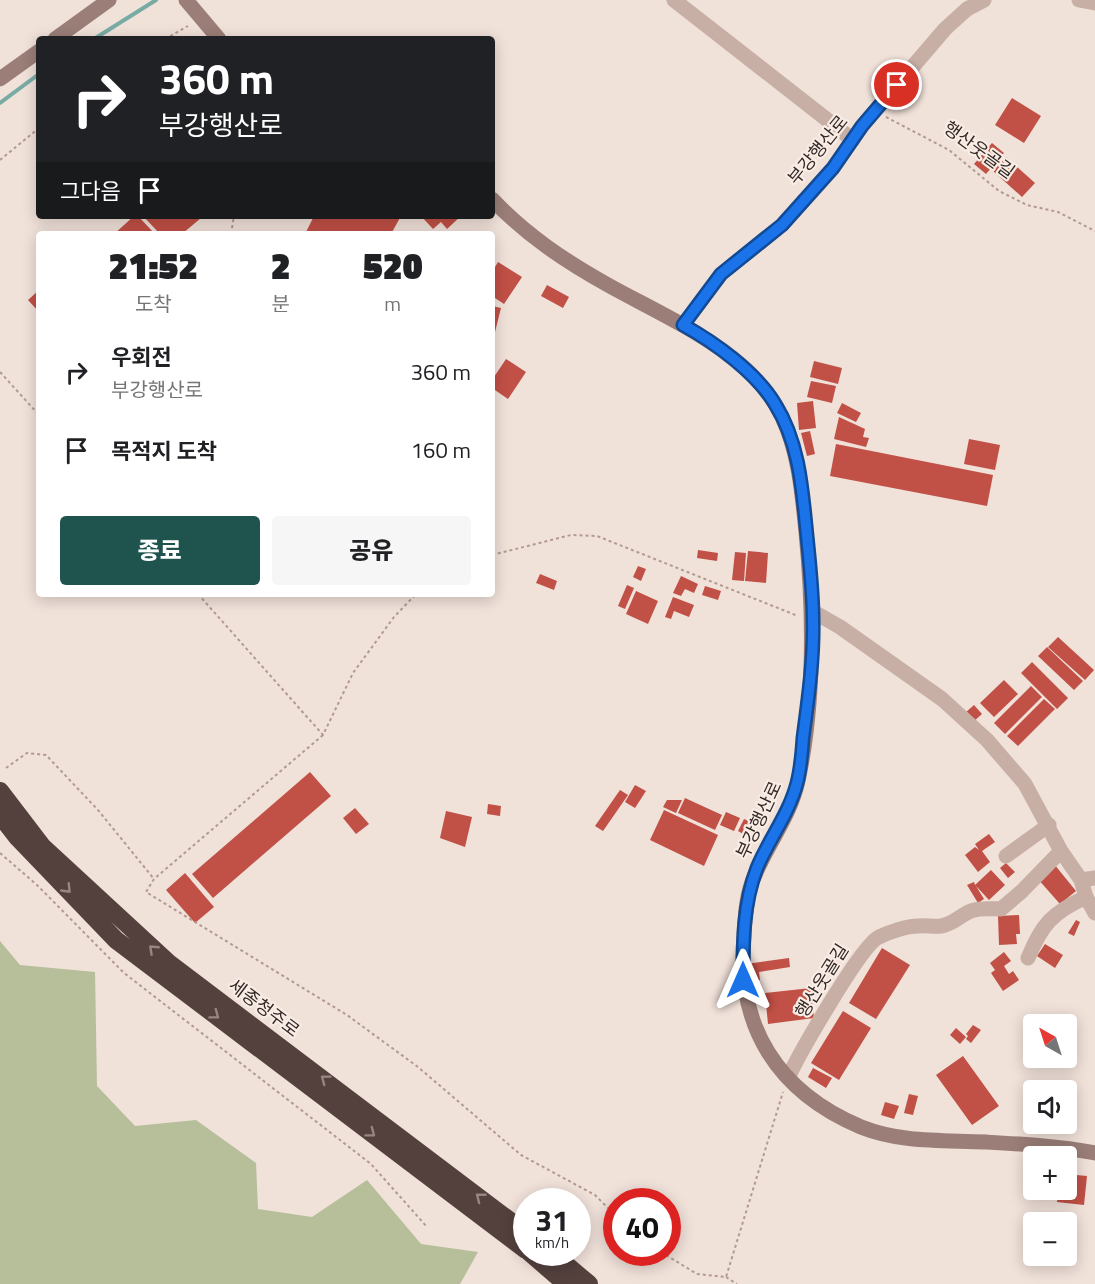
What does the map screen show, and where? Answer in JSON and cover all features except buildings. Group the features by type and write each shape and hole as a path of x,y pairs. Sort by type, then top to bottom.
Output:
{"highway":[{"name":"세종청주로","path":"0,791 42,846 170,964 513,1223"},
{"name":"세종청주로","path":"0,815 17,837 116,940 513,1240"},
{"name":"세종청주로","path":"545,1266 566,1284"},
{"path":"568,1266 589,1284"}],"street":[{"path":"59,36 109,0"},
{"path":"674,0 853,140"},
{"name":"부강행산로","path":"683,325 721,274 782,225 833,168 874,113 945,29 968,9 984,0"},
{"path":"1079,0 1095,3"},
{"path":"187,1 216,36"},
{"path":"0,80 36,53"},
{"name":"부강행산로","path":"495,202 529,236 562,258 711,340 761,386 775,402 784,419 801,479 813,616 808,706 798,781 791,805 758,866 750,887 743,946 743,980 749,1010 759,1040 773,1063 808,1096 835,1114 863,1128 892,1137 921,1141 1054,1147 1095,1153"},
{"path":"813,616 840,627 942,699 987,740 1025,784 1061,851 1088,879 1086,897 1095,913"},
{"path":"1006,856 1049,825"},
{"name":"행산웃골길","path":"788,1078 798,1055 823,1019 857,958 876,938 915,926 938,927 954,922 964,914 979,909 1000,909 1022,892 1061,851"},
{"path":"1028,958 1040,929 1052,916 1086,897"}],"path":[{"path":"170,36 201,18"},
{"name":"행산웃골길","path":"874,113 902,123 949,150 999,191 1028,205 1058,212 1095,231"},
{"path":"0,160 36,130"},
{"path":"0,372 36,412"},
{"path":"495,554 571,535 597,536 813,616"},
{"path":"201,597 323,735"},
{"path":"413,597 394,617 353,673 323,735 154,879 146,892 347,1015 418,1067 521,1155 595,1195 603,1203"},
{"path":"6,768 27,753 46,755 98,810 154,879"},
{"path":"0,853 37,885 124,973 371,1164 427,1227"},
{"path":"726,1276 788,1078"},
{"path":"681,1264 698,1274 726,1276 737,1284"}],"green space":[{"path":"0,941 20,965 95,972 97,1086 135,1126 196,1120 256,1163 258,1209 312,1217 367,1180 421,1244 478,1252 460,1284 0,1284"}],"waterway":[{"path":"99,36 156,0"},
{"path":"0,103 36,76"}],"route":[{"path":"743,980 743,946 750,887 758,866 791,805 798,781 808,706 813,621 809,565 801,479 784,419 775,402 761,386 711,340 683,325 721,274 782,225 833,168 862,126 897,85"}]}
